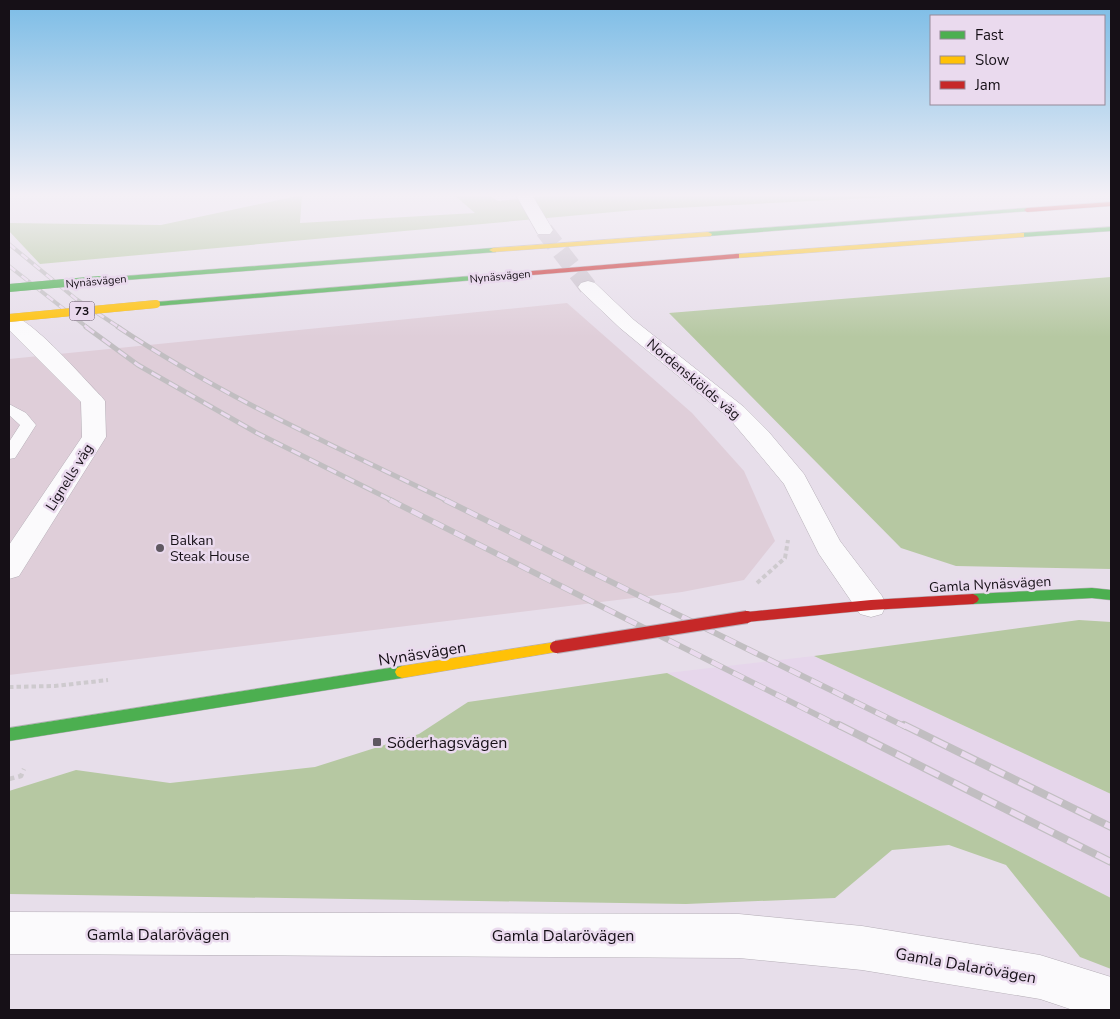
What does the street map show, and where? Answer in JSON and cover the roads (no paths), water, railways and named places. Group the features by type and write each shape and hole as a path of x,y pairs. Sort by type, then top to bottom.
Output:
{"main road":[{"name":"Nynäsvägen","path":"9,288 598,243"},
{"name":"Nynäsvägen","path":"9,319 156,304 917,243"},
{"name":"Gamla Nynäsvägen","path":"871,605 1092,593 1111,595"},
{"name":"Nynäsvägen","path":"9,735 747,617 871,605"}],"street":[{"name":"Nordenskiölds väg","path":"588,286 627,324 736,412 759,437 795,480 829,546 871,605"},
{"name":"Lignells väg","path":"9,319 28,335 93,401 94,437 9,568"},
{"name":"Gamla Dalarövägen","path":"9,933 739,936 862,948 1040,977 1111,1000"}],"lane":[{"path":"9,408 21,416 28,425 9,454"}],"tunnel":[{"path":"554,243 588,287"}],"railway":[{"path":"9,244 76,299 120,328"},
{"path":"9,266 88,328"},
{"path":"86,327 138,365 257,433 393,501"},
{"path":"118,327 197,376 238,398 448,501"},
{"path":"390,500 841,727"},
{"path":"445,500 906,727"},
{"path":"839,725 1111,862"},
{"path":"904,725 1111,827"}],"place":[{"name":"Balkan Steak House","path":"160,548"},
{"name":"Söderhagsvägen","path":"377,742"}]}
